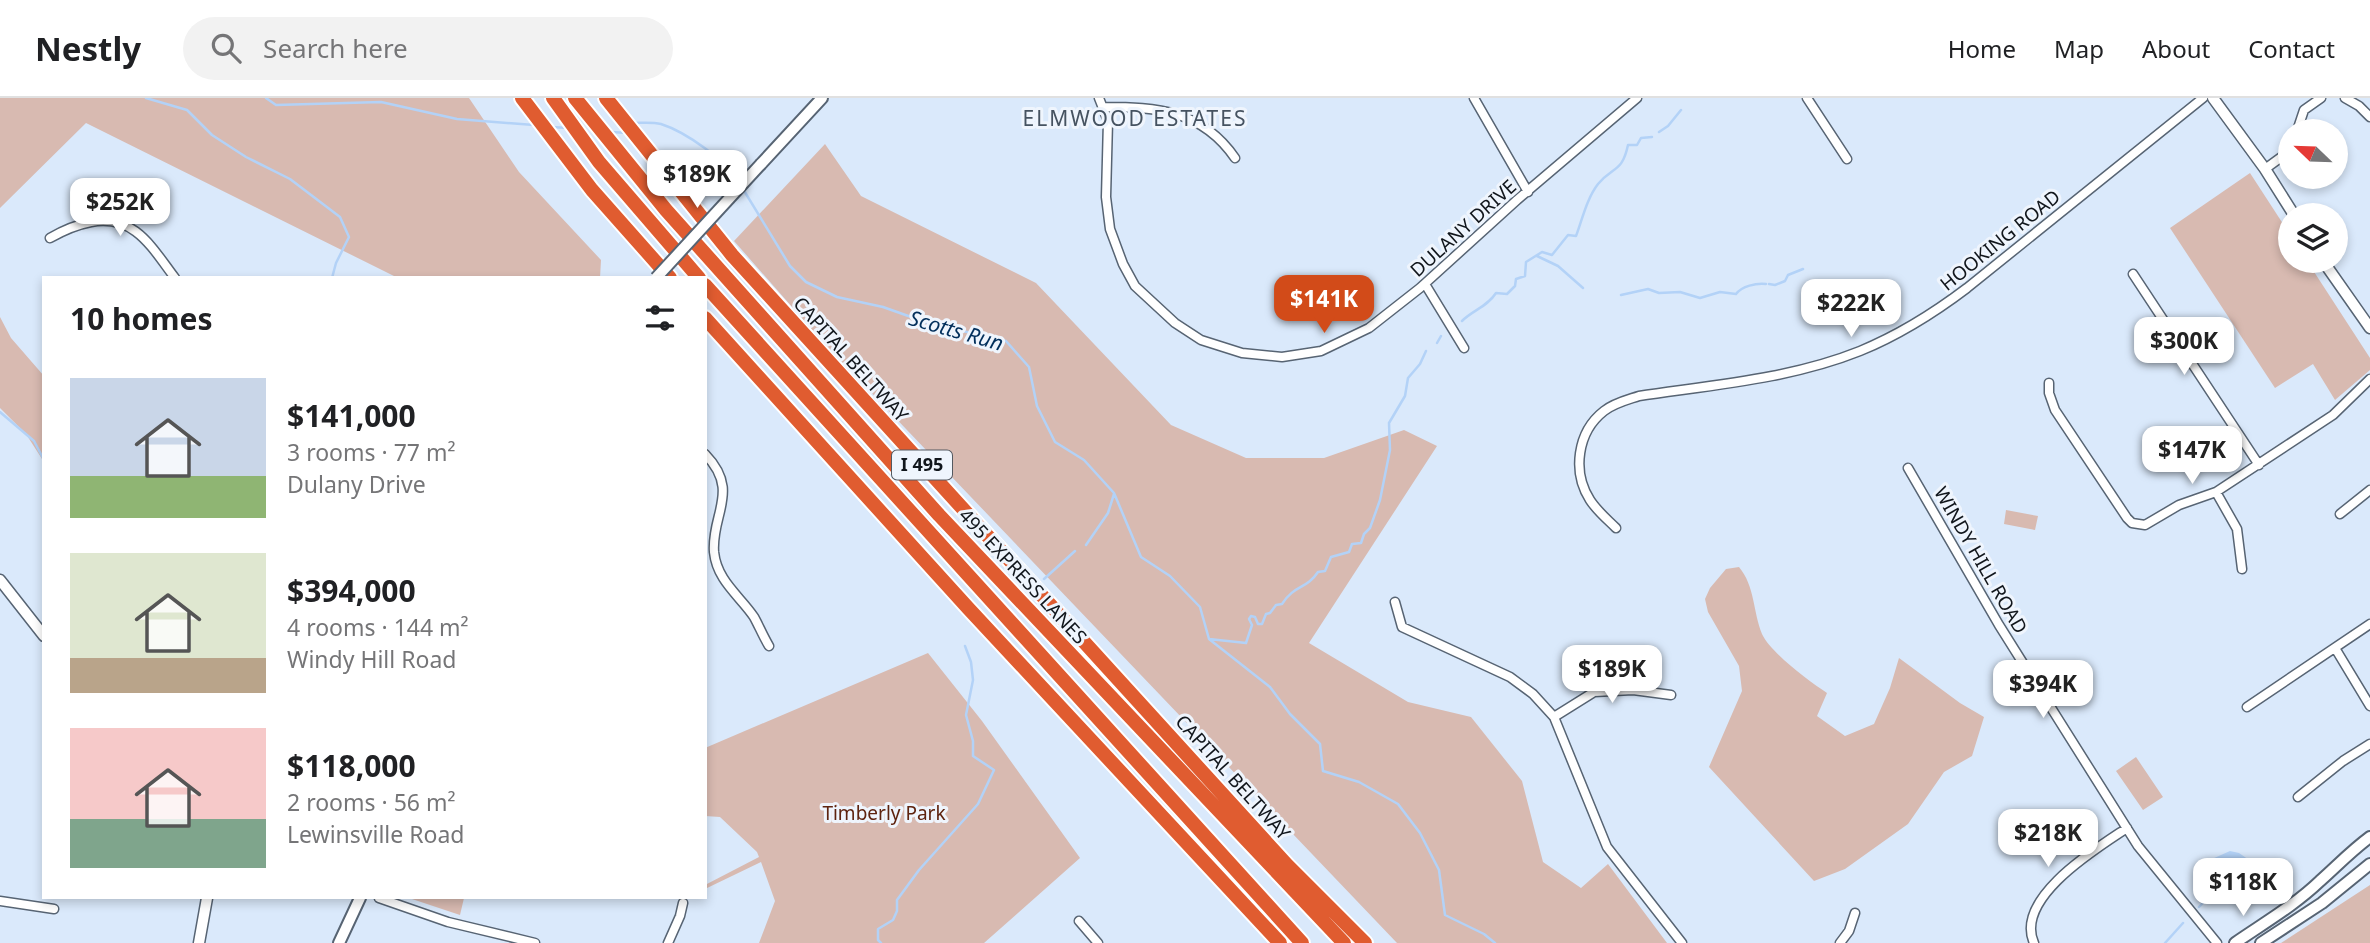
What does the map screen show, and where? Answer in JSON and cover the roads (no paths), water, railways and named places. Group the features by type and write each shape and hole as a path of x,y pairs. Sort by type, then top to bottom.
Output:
{"highway":[{"name":"495 EXPRESS LANES","path":"575,98 628,165 939,514 1344,943"},
{"name":"CAPITAL BELTWAY","path":"606,98 732,256 1287,865 1365,943"},
{"path":"525,101 592,190 668,276"},
{"path":"557,104 599,162 697,276"},
{"name":"495 EXPRESS LANES","path":"707,287 1302,943"},
{"path":"707,320 968,608 1280,943"}],"main road":[{"path":"658,276 822,98"},
{"path":"2235,943 2295,902 2343,858 2370,838"},
{"path":"2264,943 2322,903 2370,864"},
{"path":"339,943 360,899"}],"street":[{"name":"DULANY DRIVE","path":"1099,98 1108,121 1107,213 1110,229 1131,280 1144,297 1195,337 1217,346 1263,356 1300,356 1321,351 1369,328 1425,284 1637,98"},
{"path":"1474,98 1528,192"},
{"path":"1807,98 1847,159"},
{"name":"HOOKING ROAD","path":"1616,528 1589,500 1580,471 1583,440 1588,429 1604,411 1621,401 1639,396 1802,370 1860,351 1899,333 1967,288 2203,98"},
{"path":"2213,98 2286,203"},
{"path":"2301,119 2304,110 2321,98"},
{"path":"2345,98 2359,106 2370,117"},
{"path":"1104,107 1144,107 1178,114 1209,130 1235,158"},
{"path":"2265,169 2278,160"},
{"path":"50,238 78,225 104,220 121,223 139,233 173,276"},
{"path":"2331,273 2370,328"},
{"path":"2133,274 2259,465"},
{"path":"1425,284 1464,348"},
{"path":"2049,383 2049,393 2055,410 2127,518 2132,523 2145,524 2179,505 2216,492 2259,465 2333,415 2370,379"},
{"path":"707,456 718,470 723,491 715,542 716,559 730,589 752,614 769,646"},
{"name":"WINDY HILL ROAD","path":"1909,468 1999,625 2127,828 2171,888 2217,943"},
{"path":"2340,514 2370,490"},
{"path":"2216,492 2237,529 2242,569"},
{"path":"0,580 42,633"},
{"path":"1395,602 1402,627 1510,677 1533,694 1554,717 1607,846 1682,943"},
{"path":"2247,708 2370,624"},
{"path":"2335,648 2370,706"},
{"path":"1554,717 1594,692 1633,690 1671,695"},
{"path":"2298,797 2343,761 2370,744"},
{"path":"2034,943 2031,922 2046,894 2075,863 2127,828"},
{"path":"199,943 207,899"},
{"path":"382,899 448,922 535,943"},
{"path":"0,901 54,909"},
{"path":"668,943 677,925 682,903"},
{"path":"1840,943 1849,931 1855,913"},
{"path":"1079,921 1098,943"},
{"path":"491,943 493,932"}],"water":[{"path":"2230,851 2239,853 2255,864 2257,877 2262,883 2261,887 2230,902 2210,873 2212,859"}],"waterway":[{"path":"146,98 187,110 212,135 246,157 290,179 340,217 349,237 333,276"},
{"name":"Scotts Run","path":"266,98 276,105 381,102 457,119 534,125"},
{"path":"1659,132 1668,126 1681,110"},
{"name":"Scotts Run","path":"633,125 658,123 671,128 705,148 726,166 740,183"},
{"name":"Scotts Run","path":"551,127 569,128"},
{"name":"Scotts Run","path":"611,132 629,133"},
{"path":"1462,321 1496,293 1507,294 1515,286 1516,279 1525,276 1526,262 1542,252 1552,255 1568,235 1576,236 1588,202 1598,184 1620,165 1628,145 1637,145 1641,138 1652,137"},
{"name":"Scotts Run","path":"743,189 790,266 806,282 837,297 883,307 928,323 1006,341 1029,367 1037,406 1055,442 1084,460 1114,493 1141,557 1170,576 1200,607 1209,639 1270,687 1290,714 1320,744 1323,771 1359,782 1398,804 1420,833 1439,870 1445,915 1484,934 1495,943"},
{"path":"1537,256 1558,266 1583,288"},
{"path":"1769,284 1785,281 1788,275 1803,269"},
{"path":"1621,295 1648,289 1659,293 1680,292 1700,298 1720,292 1736,294 1750,286 1766,284"},
{"path":"1437,343 1441,336"},
{"path":"1209,639 1246,643 1252,625 1249,619 1251,616 1255,617 1258,624 1262,624 1266,614 1276,605 1282,604 1291,593 1309,582 1318,572 1325,571 1331,557 1349,552 1352,544 1361,543 1370,528 1380,500 1390,450 1389,423 1405,396 1408,378 1420,364 1426,351"},
{"path":"0,412 34,441 42,456"},
{"path":"1086,545 1108,513 1114,494"},
{"path":"1044,579 1075,551"},
{"path":"881,943 878,940 878,929 893,920 897,911 897,900 919,870 978,804 994,770 973,756 973,741 966,715 973,680 971,662 965,646"},
{"path":"2199,907 2219,886"},
{"path":"2165,943 2183,923"}],"district":[{"name":"ELMWOOD ESTATES","path":"1135,119"}],"park label":[{"name":"Timberly Park","path":"884,813"}]}
